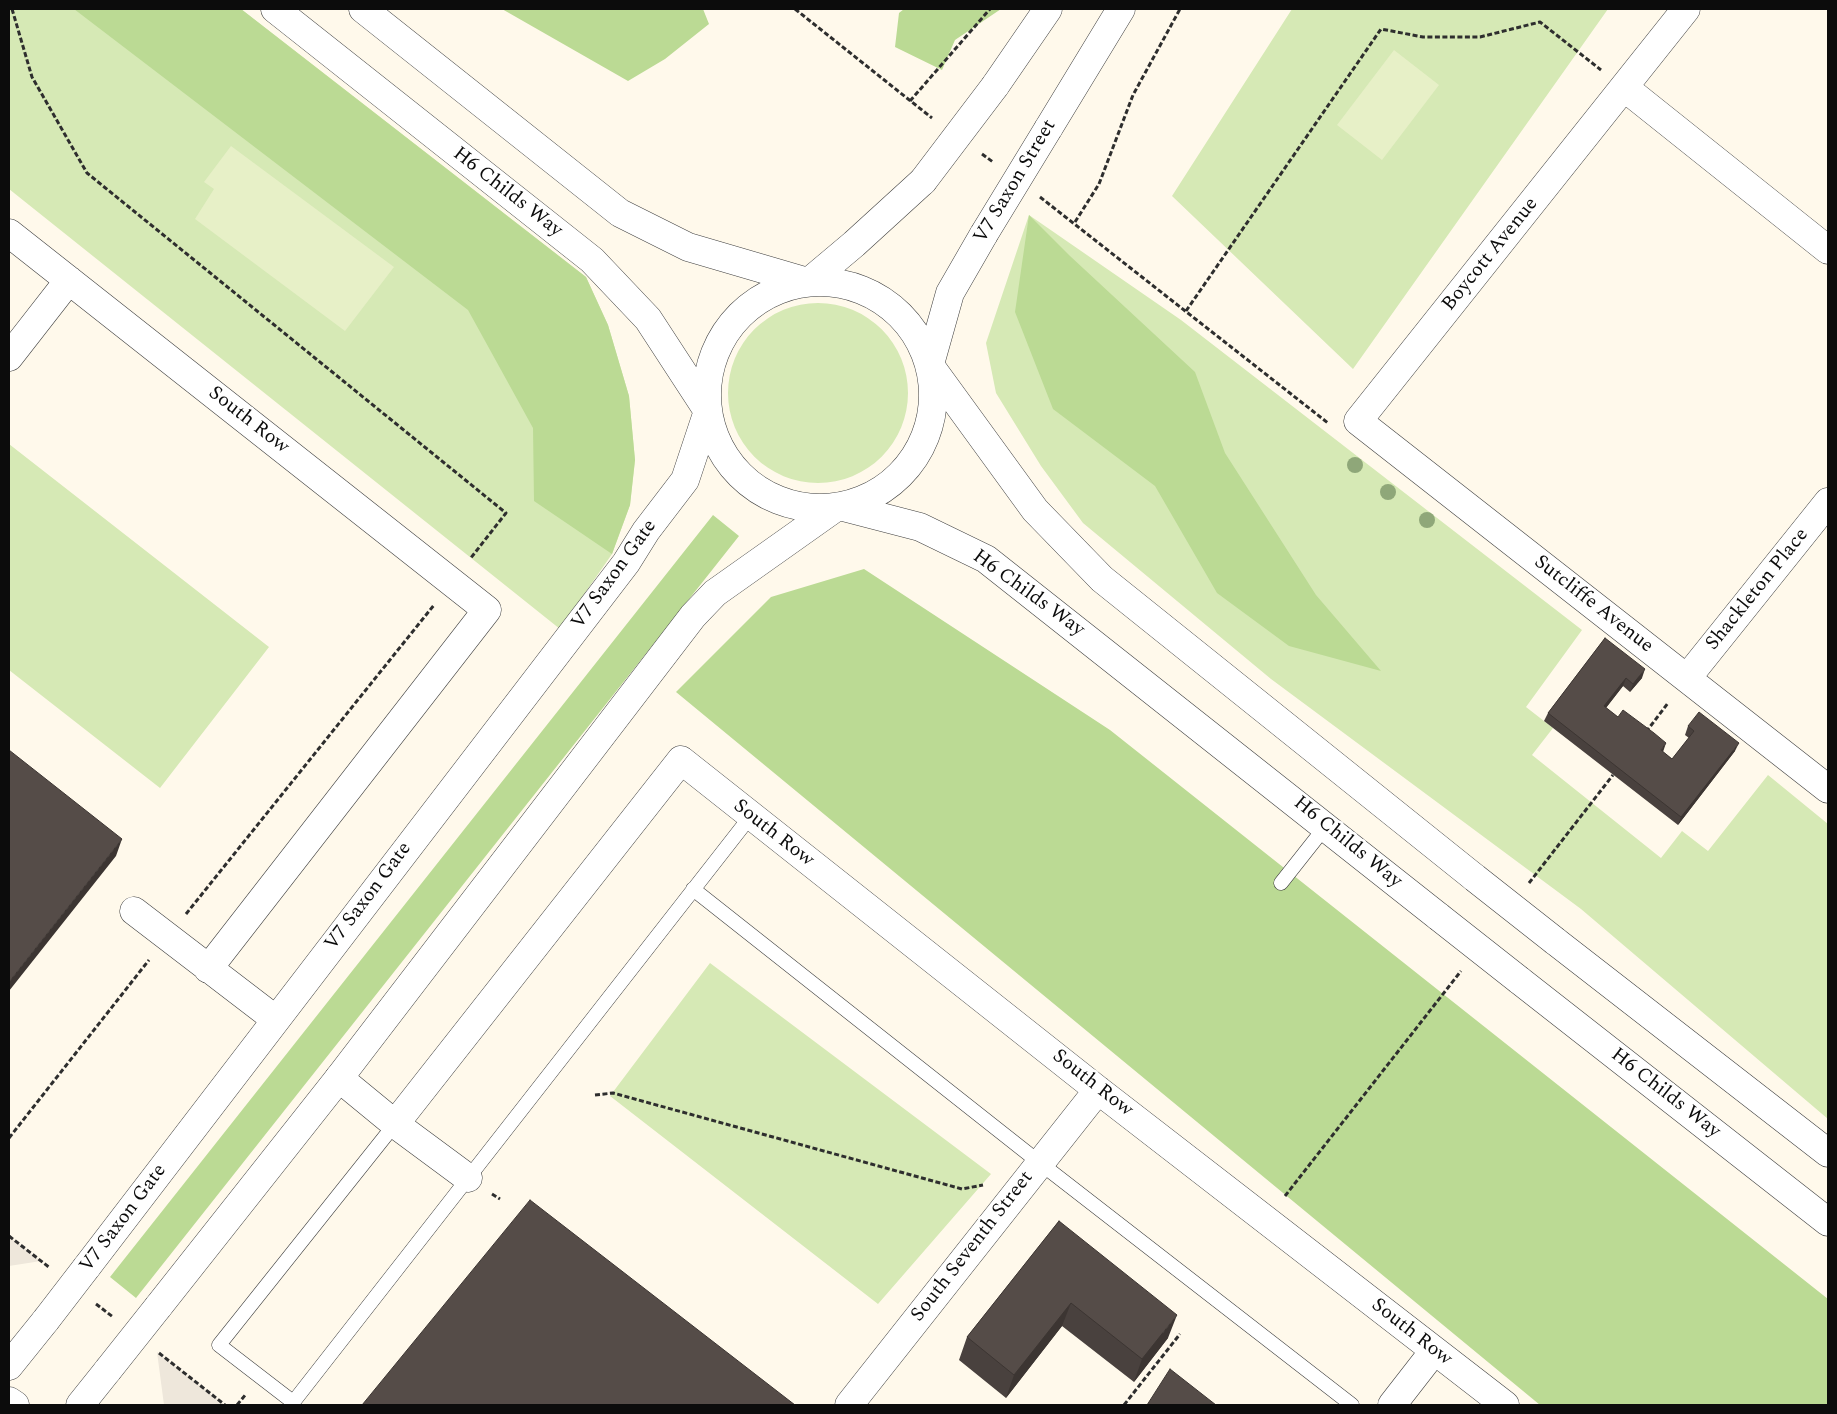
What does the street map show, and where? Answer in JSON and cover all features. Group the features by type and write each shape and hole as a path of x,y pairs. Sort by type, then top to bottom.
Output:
{"street":[{"name":"H6 Childs Way","path":"275,9 592,260 648,319 707,411"},
{"path":"363,9 620,213 688,247 807,281 849,284 885,301 913,329 930,366 1035,510 1102,579 1475,878 1828,1153"},
{"path":"839,508 791,506 752,487 723,455 707,411 709,364 729,325 762,296 807,281 854,244 923,181 995,86 1048,9"},
{"name":"V7 Saxon Street","path":"930,366 950,293 1121,9"},
{"name":"Boycott Avenue","path":"1358,421 1686,9"},
{"path":"1625,88 1828,250"},
{"name":"South Row","path":"9,233 487,610 208,969"},
{"path":"9,357 69,280"},
{"path":"80,1405 339,1078 693,616 715,593 839,508 878,494 906,470 925,439 934,404 930,366"},
{"name":"V7 Saxon Gate","path":"9,1366 626,563 646,531 685,480 707,411"},
{"name":"Sutcliffe Avenue","path":"1358,421 1828,789"},
{"name":"Shackleton Place","path":"1687,678 1828,502"},
{"name":"H6 Childs Way","path":"839,508 920,527 986,559 1828,1222"},
{"name":"South Row","path":"395,1124 681,760 750,817 1098,1090 1505,1405"},
{"path":"134,911 275,1020"},
{"path":"339,1078 395,1124 468,1178"},
{"name":"South Seventh Street","path":"849,1405 1098,1090"},
{"path":"1392,1405 1434,1351"},
{"path":"9,1401 15,1405"}],"lane":[{"path":"395,1124 220,1345 292,1404 750,817"},
{"path":"1281,884 1326,826"},
{"path":"693,889 1040,1163 1352,1405"}],"path":[{"path":"9,1138 506,513 87,173 32,77 10,9"},
{"path":"910,101 990,9"},
{"path":"1075,222 1099,184 1133,94 1180,9"},
{"path":"1186,311 1381,29 1423,38 1480,37 1540,22 1625,88"},
{"path":"1643,736 1687,678"},
{"path":"1527,885 1613,775"},
{"path":"1266,1220 1467,963"},
{"path":"595,1095 613,1092 962,1189 990,1184"},
{"path":"1124,1405 1180,1334"}],"green space":[{"path":"9,9 241,9 586,277 608,325 629,396 635,460 630,505 612,554 560,629 9,189"},
{"path":"74,9 241,9 586,277 608,325 629,396 635,460 630,505 612,554 534,501 533,428 468,310"},
{"path":"502,9 703,9 709,24 665,59 628,81"},
{"path":"904,9 1001,9 955,40 942,70 895,47 899,13"},
{"path":"1292,9 1608,9 1353,369 1172,196"},
{"path":"1394,50 1439,85 1382,160 1337,125"},
{"path":"231,146 394,267 345,331 195,219 214,189 204,182"},
{"path":"1029,215 1181,320 1582,630 1526,707 1553,728 1532,755 1661,858 1682,831 1708,851 1768,775 1828,824 1828,1119 1581,909 1271,679 1083,523 1041,466 996,393 986,343"},
{"path":"1029,215 1070,256 1195,372 1225,453 1316,595 1381,671 1289,646 1217,593 1155,486 1053,409 1015,312"},
{"path":"818,303 836,305 852,310 868,318 882,329 893,343 901,359 906,375 908,393 906,411 901,427 893,443 882,457 868,468 852,476 836,481 818,483 800,481 784,476 768,468 754,457 743,443 735,427 730,411 728,393 730,375 735,359 743,343 754,329 768,318 784,310 800,305"},
{"path":"9,444 269,647 160,788 9,670"},
{"path":"713,515 739,536 136,1298 110,1277"},
{"path":"864,569 1110,730 1828,1299 1828,1405 1540,1405 676,692 771,597"},
{"path":"710,963 991,1174 878,1304 610,1096"}],"shaded area":[{"path":"9,1236 41,1261 9,1266"},
{"path":"157,1352 225,1405 164,1405"}],"building":[{"path":"1605,638 1645,669 1633,684 1626,678 1604,706 1618,717 1623,710 1654,733 1666,743 1661,750 1672,759 1694,731 1688,726 1699,712 1739,743 1681,817 1548,713"},
{"path":"9,750 122,839 9,982"},
{"path":"530,1200 795,1405 362,1405"},
{"path":"1059,1221 1177,1315 1142,1359 1071,1303 1014,1375 967,1337"},
{"path":"1170,1369 1216,1405 1147,1405"}]}
